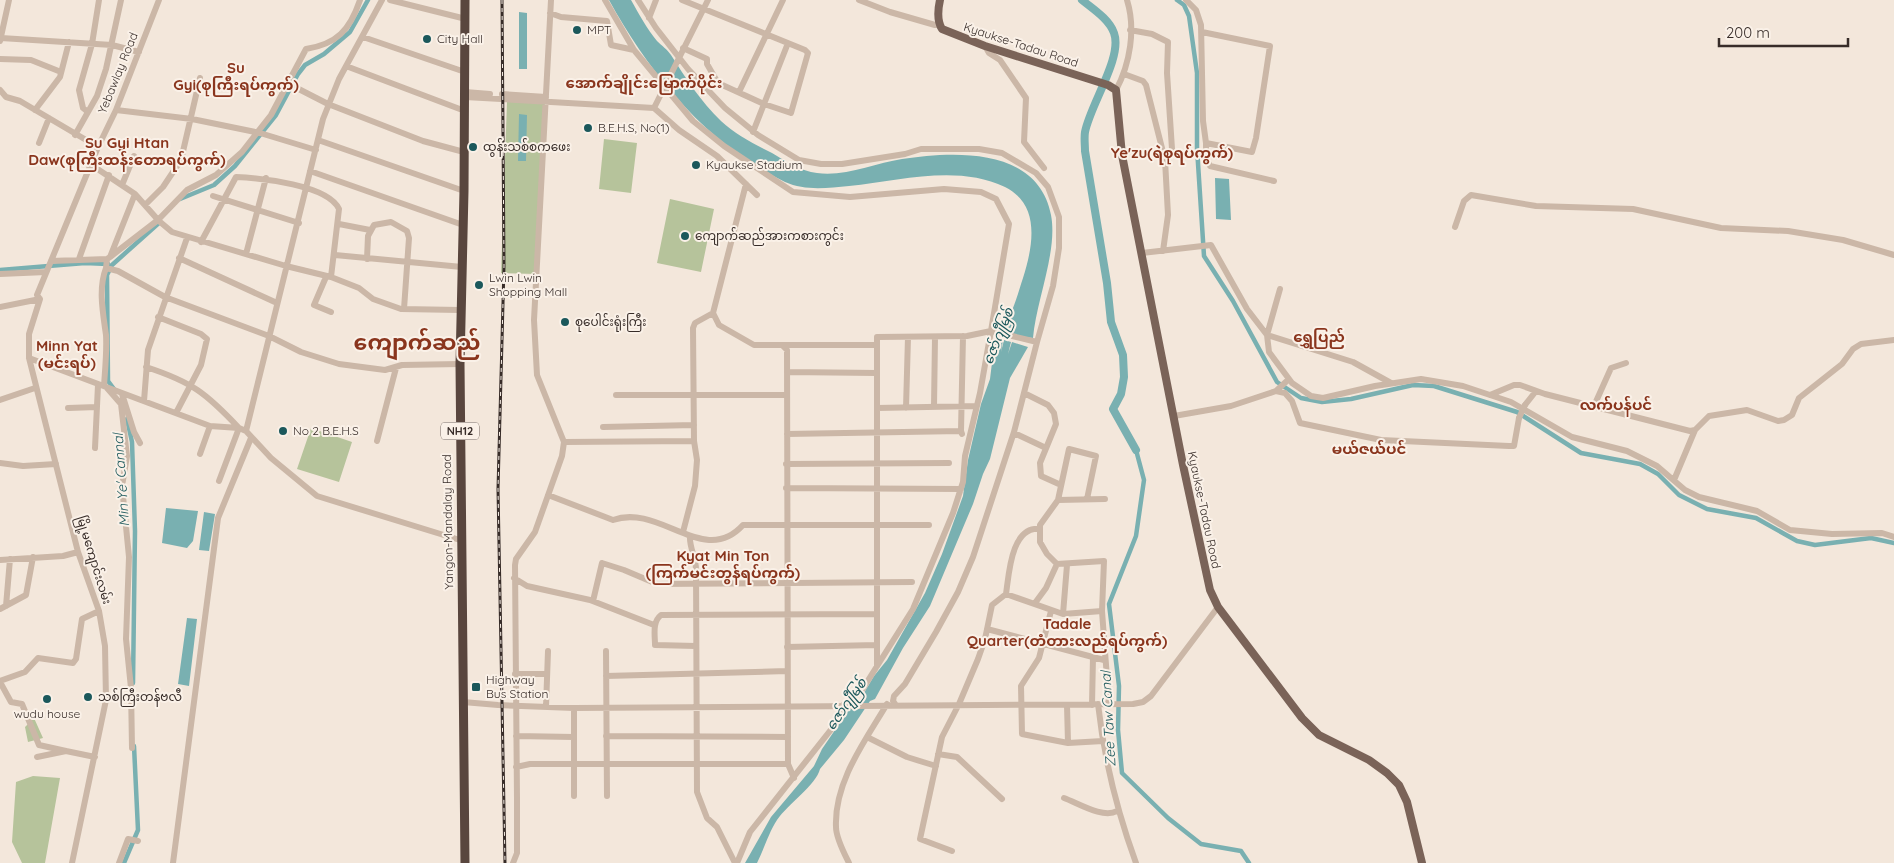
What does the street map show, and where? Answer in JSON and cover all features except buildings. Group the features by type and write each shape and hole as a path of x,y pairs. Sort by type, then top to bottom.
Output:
{"highway":[{"name":"Yangon-Mandalay Road","path":"465,0 464,192 460,310 460,540 465,863"}],"main road":[{"path":"940,0 940,24"},
{"name":"Kyaukse-Tadau Road","path":"940,24 942,29 953,34 1094,80 1116,90 1122,154 1207,578 1218,608 1302,718 1319,735 1369,760 1387,773 1399,785 1407,802 1422,863"}],"street":[{"path":"9,0 0,40 112,45 139,52"},
{"path":"88,112 83,108 79,90 92,44 100,0"},
{"path":"75,134 97,96 112,45 121,0"},
{"name":"Yebawlay Road","path":"49,266 90,164 116,110 159,0"},
{"path":"0,274 79,259 108,258 158,221 187,190 216,175 261,134 271,115 293,86 306,49 320,48 350,25 360,0"},
{"path":"246,431 328,104 346,66 382,0"},
{"path":"390,0 466,18"},
{"path":"513,863 517,853 514,674 514,578 516,559 535,532 562,456 564,442 537,376 534,320 551,0"},
{"path":"606,0 634,50 704,131 793,192 850,197 944,189 981,192 996,199 1009,224 993,332 965,456 961,489 953,514 913,610 862,690 846,705 841,717 750,832 736,863"},
{"path":"638,0 648,18 680,55 688,68 725,108 754,132 790,156 821,164 842,164 906,154 920,148 950,147 1002,153 1036,173 1048,187 1059,217 1058,248 1053,286 1034,342 1014,433 973,557 958,592 905,684 894,696 895,704"},
{"path":"648,18 656,0"},
{"path":"682,0 808,53 791,113 764,104 718,83 707,64 707,59 683,48"},
{"path":"654,108 708,0"},
{"path":"739,92 783,0"},
{"path":"859,0 890,12 935,25 940,24"},
{"path":"1116,90 1124,74 1130,51 1127,0"},
{"path":"1186,0 1196,10 1202,32 1203,121 1206,158 1210,166 1274,181"},
{"path":"550,13 561,17 607,21 611,45 634,50"},
{"path":"1130,30 1152,34 1168,42 1167,72 1172,149 1165,160"},
{"path":"1202,32 1265,44 1270,48 1253,151 1206,144"},
{"path":"363,37 465,72"},
{"path":"35,110 60,77 69,42"},
{"path":"754,132 788,43"},
{"path":"985,46 989,53 1000,60 1026,98 1024,142 1044,168"},
{"path":"0,59 31,60 61,72"},
{"path":"346,66 465,111"},
{"path":"1124,74 1143,81 1146,85 1165,160 1168,215 1163,251"},
{"path":"145,204 163,186 181,160 200,78"},
{"path":"293,86 328,104 423,141 464,152"},
{"path":"0,90 6,97 20,101 98,147"},
{"path":"465,94 654,108 679,130 718,156 757,195"},
{"path":"116,110 192,119 261,134 316,150"},
{"path":"39,143 49,118"},
{"path":"318,140 464,192"},
{"path":"122,185 134,156"},
{"path":"90,164 135,194 166,229 187,238 329,277 359,288 373,300 404,309 460,310"},
{"path":"310,172 462,225"},
{"path":"79,259 109,175"},
{"path":"202,242 223,199 236,178 266,178 306,188 336,202 339,209 339,224 335,255 329,277 314,305 331,312"},
{"path":"246,254 266,178"},
{"path":"746,184 714,313 719,325 737,337 754,345 783,346 877,341 908,337 935,338 993,332 1034,342"},
{"path":"95,448 97,407 103,386 106,336 102,313 102,277 135,194"},
{"path":"1456,227 1464,202 1471,195 1536,206 1633,209 1721,228 1788,231 1843,240 1894,255"},
{"path":"213,196 258,212 299,223"},
{"path":"339,224 370,230 380,223 391,222 407,231 409,238 404,309"},
{"path":"367,259 370,230"},
{"path":"144,401 148,350 187,238"},
{"path":"1142,253 1208,244 1213,248 1255,322 1267,335 1353,362 1391,383"},
{"path":"335,255 462,266"},
{"path":"179,258 277,303"},
{"name":"မြို့မကျောင်းလမ်း","path":"49,266 37,295 40,299 29,334 28,358 78,552 99,611 105,646 106,700 72,863"},
{"path":"106,268 118,271 165,297 269,336 301,352 339,364 372,370 396,368 402,365 460,364"},
{"path":"1280,289 1267,335 1269,352 1300,391 1323,398 1391,383 1421,379 1463,386 1511,402 1562,433 1627,451 1657,466 1699,497 1757,511 1790,530 1832,534 1882,533 1894,537"},
{"path":"0,307 40,299"},
{"path":"683,532 694,486 697,460 694,440 693,328 695,323 714,313"},
{"path":"158,317 201,334 208,339 201,365 176,413"},
{"path":"786,434 961,432 963,336"},
{"path":"906,408 908,337"},
{"path":"934,407 935,338"},
{"path":"1674,480 1695,430 1709,416 1747,410 1778,421 1784,420 1792,415 1799,398 1842,364 1854,349 1862,344 1894,340"},
{"path":"877,341 877,667"},
{"path":"783,346 787,350 788,764 794,778"},
{"path":"28,358 210,426 239,428 246,431 279,465 317,496 460,540"},
{"path":"1594,406 1611,368 1626,363"},
{"path":"146,367 191,385 203,392 239,428"},
{"path":"377,441 396,368"},
{"path":"787,372 877,373"},
{"path":"1174,416 1231,406 1276,391 1289,379"},
{"path":"1490,395 1514,384 1650,423 1690,432 1695,430"},
{"path":"103,386 121,404 127,456 122,486 128,543 126,639 131,688 132,748"},
{"path":"0,400 35,388"},
{"path":"1276,391 1285,392 1292,402 1300,423 1381,440 1514,446 1519,418 1525,405 1536,391"},
{"path":"1024,392 1048,404 1054,412 1056,424 1040,462 1041,476 1062,485"},
{"path":"122,394 134,432 140,443"},
{"path":"616,395 787,395"},
{"path":"877,408 977,406"},
{"path":"68,408 97,407"},
{"path":"603,427 694,425"},
{"path":"200,454 210,426"},
{"path":"219,481 239,428"},
{"path":"1014,433 1046,448"},
{"path":"173,863 218,518 251,438"},
{"path":"564,442 694,440"},
{"path":"1087,500 1096,456 1070,449 1058,500 1040,525 1040,542 1047,554 1057,564 1067,565 1102,559 1104,561 1102,612 1104,660 1111,705"},
{"path":"0,463 24,466 56,464"},
{"path":"786,464 949,464"},
{"path":"786,488 961,489"},
{"path":"548,494 613,520 624,516 640,517 690,536 714,541 730,537 743,525 929,525"},
{"path":"1058,500 1105,499"},
{"path":"952,851 920,839 942,737 959,704 987,629 992,605 1006,594 1012,553 1025,532 1032,528 1040,529"},
{"path":"690,536 690,542 695,555 696,584 697,792 707,818 717,827 736,863"},
{"path":"0,560 63,556 78,552"},
{"path":"3,608 26,595 33,557"},
{"path":"3,608 10,559"},
{"path":"593,601 602,563 657,584 912,582"},
{"path":"1035,603 1046,588 1057,564"},
{"path":"1063,614 1067,565"},
{"path":"514,578 527,586 593,601 654,626"},
{"path":"1006,594 1063,614 1102,612"},
{"path":"463,702 574,708 887,704 1129,704 1143,702 1151,696 1218,608"},
{"path":"95,757 39,745 22,704 11,702 0,681 25,672 38,658 73,663 76,660 82,619 99,611"},
{"path":"1051,611 1040,658 1021,686 1022,734 1068,743 1103,741"},
{"path":"696,646 655,645 654,626 658,617 661,615 877,614"},
{"path":"987,629 1104,660"},
{"path":"787,647 877,645"},
{"path":"546,707 548,651"},
{"path":"606,651 607,796"},
{"path":"1093,657 1095,704 1117,811 1136,863"},
{"path":"606,676 787,671"},
{"path":"514,674 546,674"},
{"path":"849,863 836,828 839,795 867,737 887,704"},
{"path":"1067,704 1068,743"},
{"path":"574,708 574,796"},
{"path":"516,736 574,737"},
{"path":"606,736 696,738 788,737"},
{"path":"867,737 907,757 936,766"},
{"path":"37,758 66,751"},
{"path":"938,754 957,757 1002,799"},
{"path":"516,767 530,764 575,766 697,763 788,764"},
{"path":"1064,798 1101,813 1112,814 1117,811"},
{"path":"119,863 128,839 138,840"}],"green space":[{"path":"507,102 545,102 536,274 501,273"},
{"path":"604,139 637,143 631,193 599,189"},
{"name":"ကျောက်ဆည်အားကစားကွင်း","path":"670,199 714,209 701,272 657,263"},
{"path":"311,428 352,442 339,482 297,469"},
{"path":"34,718 43,738 28,742 25,727"},
{"path":"33,776 60,778 45,863 22,863 12,842 16,782"}],"water":[{"path":"609,0 631,0 653,36 669,53 700,98 721,121 745,139 799,168 828,174 923,156 969,155 991,158 1012,165 1030,176 1043,193 1051,215 1052,229 1052,244 1033,338 996,335 1006,323 1013,308 1027,266 1031,240 1029,215 1017,195 1005,187 987,180 967,176 928,176 824,188 800,187 785,182 757,167 731,149 683,105 643,54"},
{"path":"519,12 527,13 527,69 519,69"},
{"path":"519,114 527,115 526,161 518,161"},
{"path":"1215,178 1229,179 1231,220 1216,219"},
{"path":"995,338 1003,340 1001,352 1004,340 1011,342 1008,354 1012,342 1028,347 1010,378 990,459 930,606 903,648 875,699 870,701 808,788 777,820 757,863 745,863 771,817 814,766 822,749 848,711 858,703 874,676 887,660 925,593 942,554 963,496 968,460 981,404 990,379"},
{"path":"166,508 198,511 193,541 187,548 162,543"},
{"path":"204,512 215,514 209,551 199,550"},
{"path":"187,618 197,619 189,686 178,684"}],"waterway":[{"name":"Min Ye' Cannal","path":"180,199 214,185 235,166 276,115 298,74 305,65 324,54 350,32 368,0"},
{"path":"1082,0 1112,28 1116,43 1110,68 1088,121 1085,134 1085,151 1107,283 1111,322 1123,355 1124,377 1121,394 1113,409 1136,450"},
{"path":"1177,0 1184,5 1189,16 1197,73 1197,148 1204,256 1233,301 1277,382 1301,398 1322,402 1351,399 1413,385 1434,386 1517,412 1581,453 1640,464 1658,474 1679,495 1707,509 1756,518 1797,541 1815,545 1871,538 1894,543"},
{"name":"Min Ye' Cannal","path":"114,389 108,381 107,275 112,265 160,222"},
{"path":"0,270 85,263 108,264"},
{"name":"Min Ye' Cannal","path":"127,419 132,442 135,531 133,683"},
{"name":"Zee Taw Canal","path":"1136,450 1144,480 1136,536 1109,604 1119,686 1118,730 1122,773 1168,818 1201,844 1241,851 1249,863"},
{"name":"Min Ye' Cannal","path":"124,863 138,830 134,746"}],"railway":[{"path":"502,0 504,266 498,489 505,863"}],"place":[{"name":"MPT","path":"577,30"},
{"name":"City Hall","path":"427,39"},
{"name":"B.E.H.S, No(1)","path":"588,128"},
{"name":"ထွန်းသစ်စကဖေး","path":"473,147"},
{"name":"Kyaukse Stadium","path":"696,165"},
{"name":"ကျောက်ဆည်အားကစားကွင်း","path":"685,236"},
{"name":"Lwin Lwin Shopping Mall","path":"479,285"},
{"name":"စုပေါင်းရုံးကြီး","path":"565,322"},
{"name":"No 2 B.E.H.S","path":"283,431"},
{"name":"Highway Bus Station","path":"476,687"},
{"name":"သစ်ကြီးတန်ဗလီ","path":"88,697"},
{"name":"wudu house","path":"47,699"}],"district":[{"name":"Su Gyi(စုကြီးရပ်ကွက်)","path":"236,76"},
{"name":"အောက်ချိုင်းမြောက်ပိုင်း","path":"644,83"},
{"name":"Su Gyi Htan Daw(စုကြီးထန်းတောရပ်ကွက်)","path":"127,152"},
{"name":"Ye'zu(ရဲစုရပ်ကွက်)","path":"1172,153"},
{"name":"ရွှေပြည်","path":"1319,337"},
{"name":"ကျောက်ဆည်","path":"417,342"},
{"name":"Minn Yat (မင်းရပ်)","path":"67,354"},
{"name":"လက်ပန်ပင်","path":"1616,405"},
{"name":"မယ်ဇယ်ပင်","path":"1369,449"},
{"name":"Kyat Min Ton (ကြက်မင်းတွန်ရပ်ကွက်)","path":"723,564"},
{"name":"Tadale Quarter(တံတားလည်ရပ်ကွက်)","path":"1067,632"}],"water label":[{"name":"ဇော်ဂျီမြစ်","path":"998,336"},
{"name":"ဇော်ဂျီမြစ်","path":"846,704"}]}
